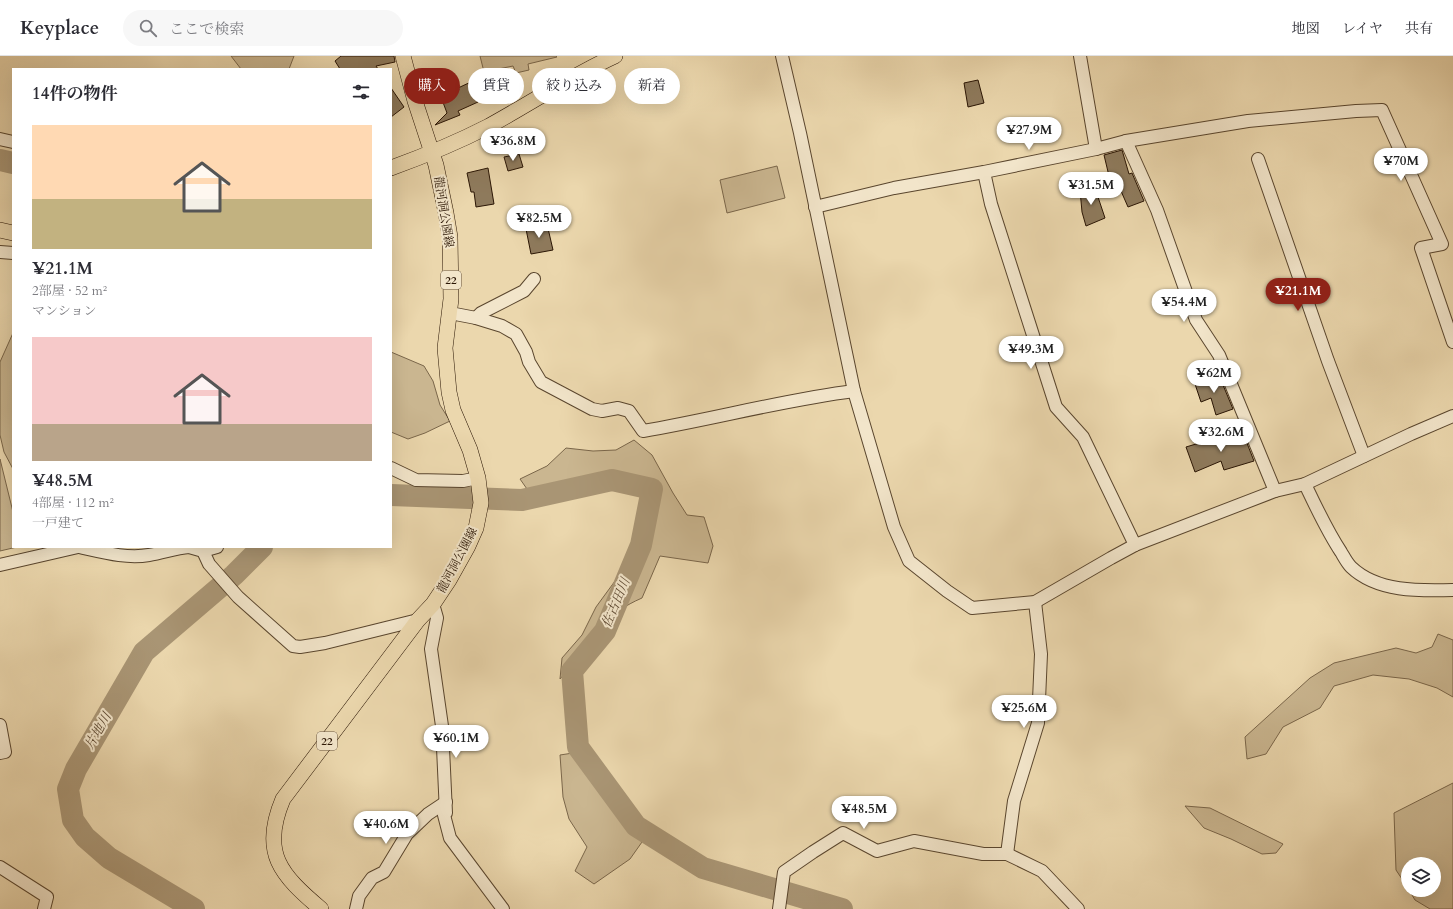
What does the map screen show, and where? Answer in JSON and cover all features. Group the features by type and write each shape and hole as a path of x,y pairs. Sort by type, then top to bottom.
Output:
{"main road":[{"name":"龍河洞公園線","path":"321,909 299,890 286,875 280,865 274,845 273,835 275,819 283,799 418,620 433,604 449,580 476,528 481,503 479,483 470,450 453,410 449,392 445,348 451,299 450,237 446,213 436,165 415,101 403,56"},
{"path":"392,168 488,126 591,67 615,56"},
{"path":"0,230 12,233"}],"street":[{"path":"782,56 854,391 894,527 909,561 947,591 972,608 1035,602 1111,558 1135,546 1275,491 1304,484 1453,416"},
{"path":"1080,56 1096,149"},
{"path":"815,207 894,188 984,172 1096,149 1126,141 1248,122 1356,111 1382,110 1442,244 1421,248 1453,342"},
{"path":"0,139 12,142"},
{"path":"1126,141 1157,210 1196,320 1219,355 1275,491"},
{"path":"1258,159 1328,361 1364,456"},
{"path":"984,172 991,204 1056,407 1082,437 1135,546"},
{"path":"0,252 12,253"},
{"path":"476,318 481,313 524,291 534,280"},
{"path":"450,313 476,318 502,326 516,334 526,352 529,362 541,382 592,410 602,411 618,408 629,411 643,431 820,395 854,391"},
{"path":"392,468 416,480 463,481 479,483"},
{"path":"1304,484 1332,540 1350,566 1360,574 1381,584 1400,589 1453,590"},
{"path":"0,565 74,548"},
{"path":"83,548 129,556 148,556 180,548"},
{"path":"192,548 203,551 214,548"},
{"path":"203,551 209,564 238,597 293,646 300,647 324,643 418,620"},
{"path":"1007,854 1014,801 1038,723 1041,654 1035,602"},
{"path":"433,604 437,618 431,649 442,726 446,802 446,813 444,815 450,838 503,909"},
{"path":"0,725 6,752 0,753"},
{"path":"356,909 359,896 372,878 384,872 407,834 428,814 446,802"},
{"path":"779,909 784,872 812,852 843,833 877,851 914,841 983,854 1007,854 1042,871 1078,909"},
{"path":"0,867 47,897 44,909"}],"shaded area":[{"path":"231,56 294,56 289,68 240,68"},
{"path":"480,56 557,57 528,64 529,70 524,71 524,68 514,68 513,66 503,68 483,68"},
{"path":"777,166 785,198 727,213 720,180"},
{"path":"12,335 12,467 4,452 0,435 0,362"},
{"path":"392,352 424,366 433,381 440,405 450,421 408,439 392,432"},
{"path":"634,440 652,455 687,515 704,517 713,546 708,563 660,556 642,598 612,616 560,679 562,658 582,635 596,607 629,564 642,533 648,507 644,486 623,481 590,480 557,486 540,495 527,489 520,479 547,466 566,448 593,451 616,450"},
{"path":"0,459 12,508 13,548 0,551"},
{"path":"1438,634 1453,640 1453,697 1437,688 1409,679 1373,675 1334,686 1320,708 1283,727 1266,754 1247,759 1245,737 1310,678 1334,663 1396,648 1416,653 1432,647"},
{"path":"573,753 593,769 611,803 642,842 630,859 594,884 575,871 587,847 569,819 563,797 560,755"},
{"path":"1453,783 1453,909 1430,909 1415,900 1413,897 1441,897 1441,857 1401,857 1401,878 1396,870 1394,813"},
{"path":"1185,806 1210,808 1283,844 1276,853 1262,854 1204,828"}],"building":[{"path":"341,56 394,56 395,62 376,66 377,68 339,68 335,61"},
{"path":"978,80 984,103 968,107 964,83"},
{"path":"468,83 468,104 474,104 458,111 460,115 435,125 447,113 444,104 460,104 460,87"},
{"path":"392,89 404,107 392,116"},
{"path":"1122,150 1129,174 1132,173 1144,201 1128,207 1114,175 1109,176 1104,155"},
{"path":"519,154 523,167 508,171 504,157"},
{"path":"488,168 494,204 476,207 474,192 471,192 467,173"},
{"path":"1094,185 1105,218 1086,226 1082,212 1080,190"},
{"path":"547,224 553,250 531,254 526,229"},
{"path":"1218,373 1233,409 1216,415 1211,398 1201,402 1195,384"},
{"path":"1243,433 1254,461 1224,470 1221,461 1195,472 1186,447"}],"waterway":[{"name":"片地川","path":"0,160 12,163"},
{"name":"佐古田川","path":"392,495 522,500 612,480 652,489 641,545 605,631 572,671 578,747 636,826 703,868 842,909"},
{"name":"片地川","path":"194,909 109,858 85,837 73,820 68,789 76,769 144,652 234,575 261,548"}]}
